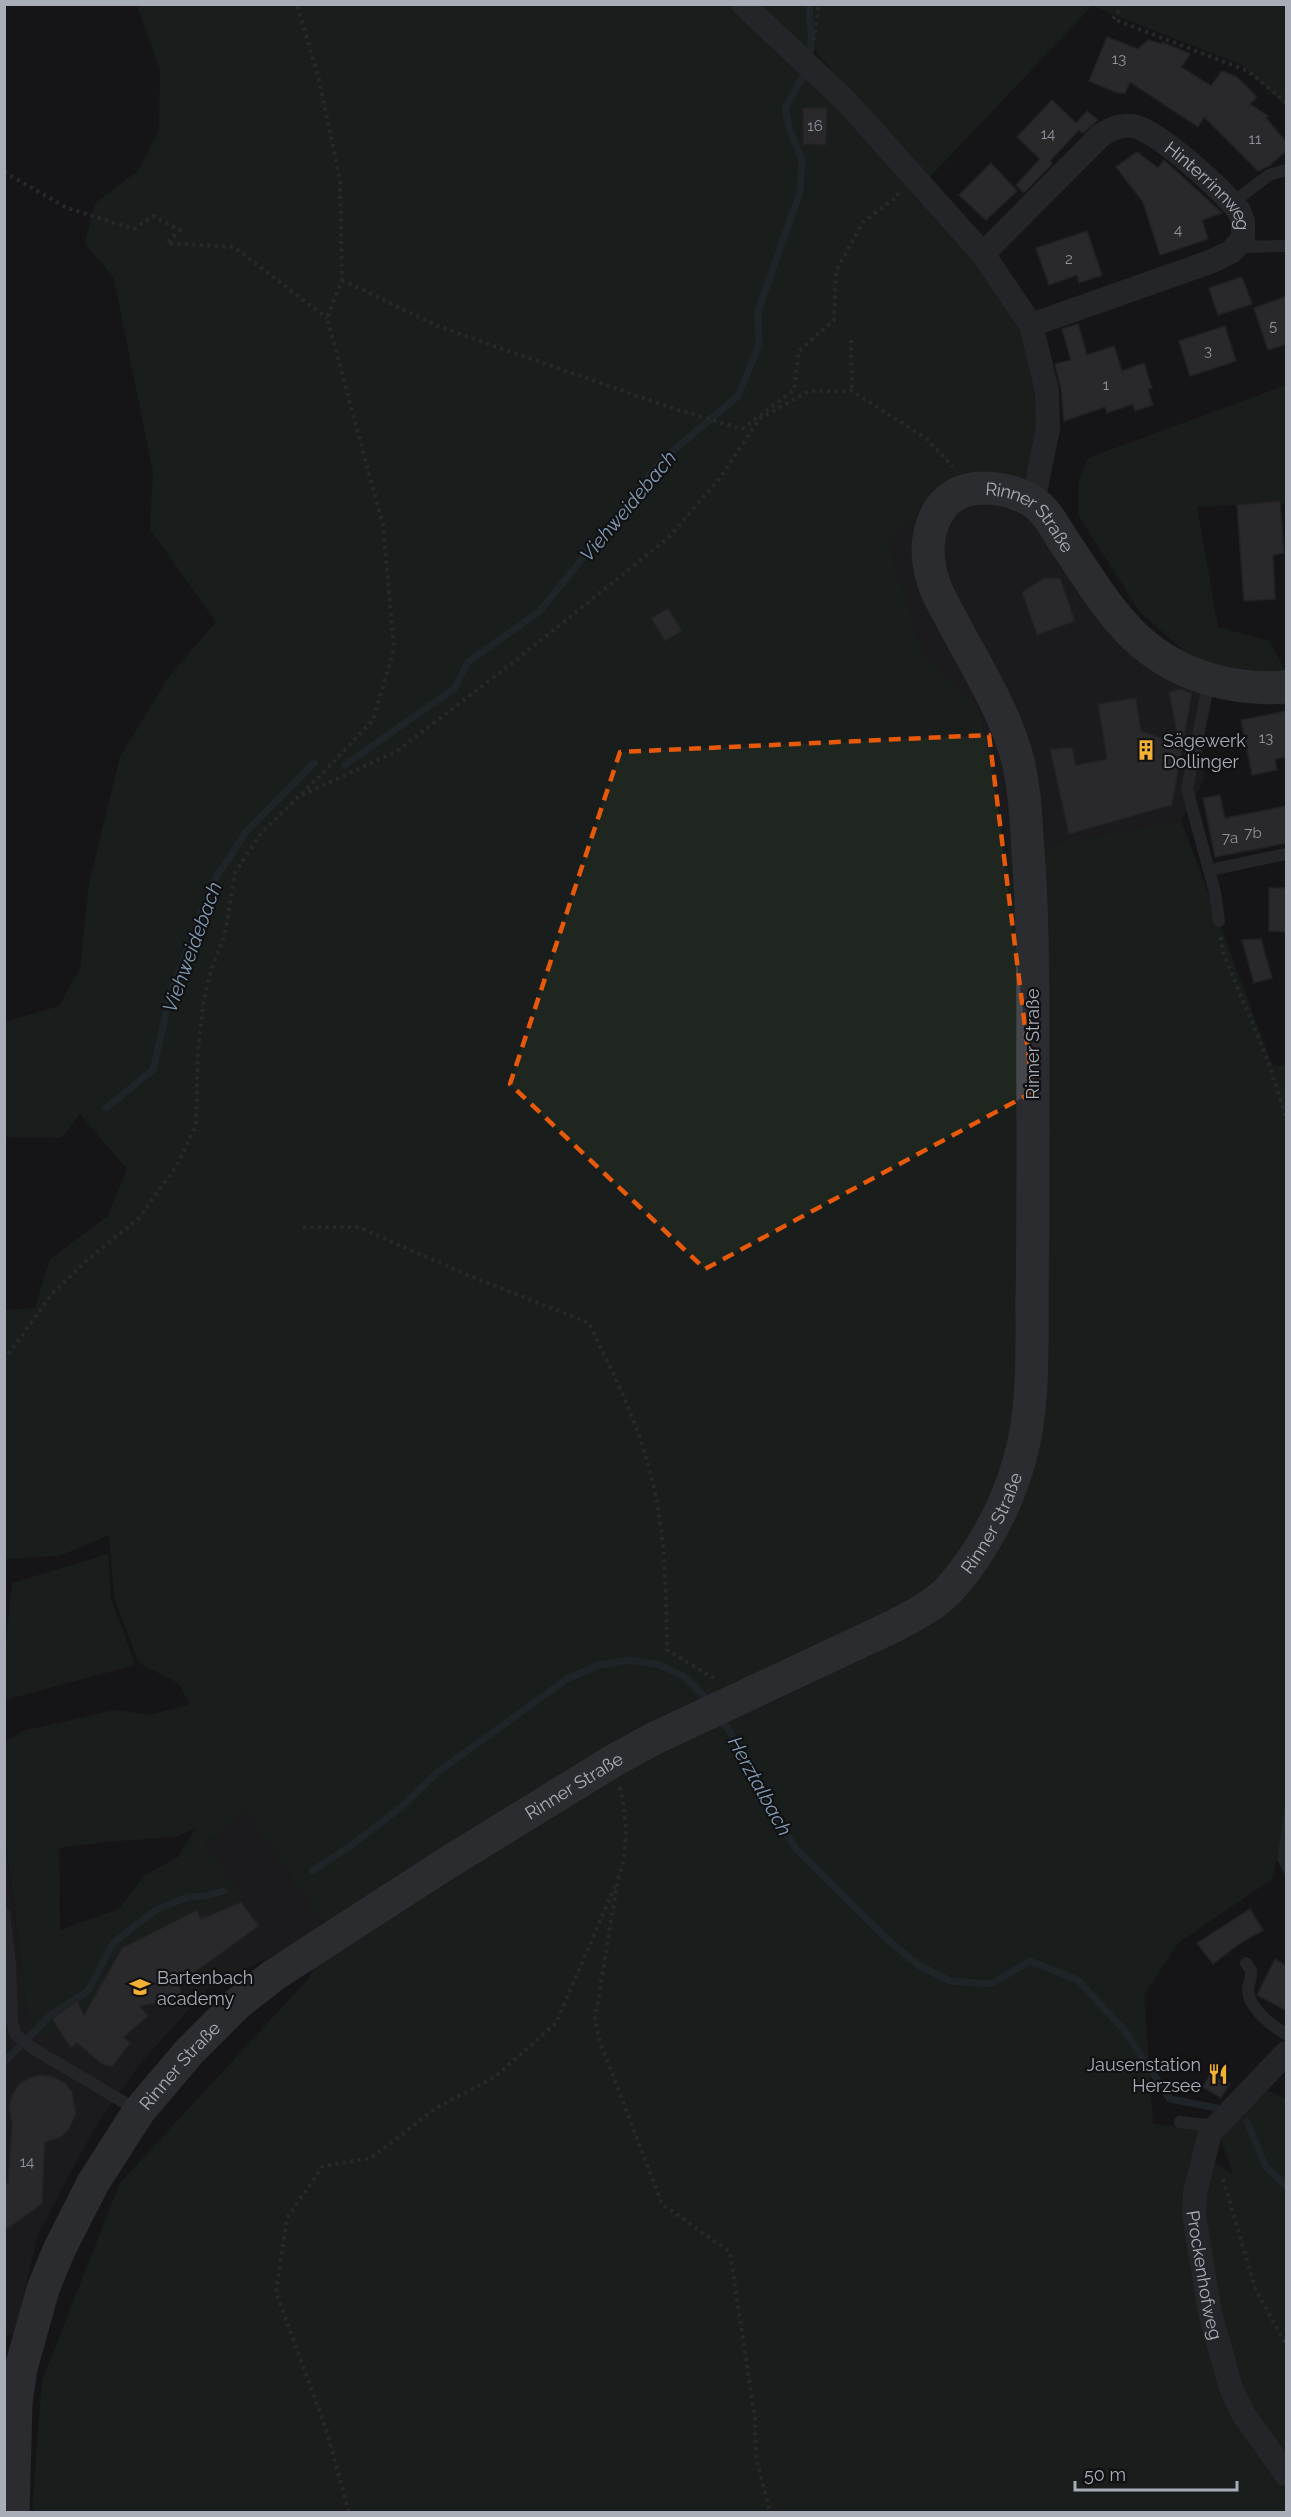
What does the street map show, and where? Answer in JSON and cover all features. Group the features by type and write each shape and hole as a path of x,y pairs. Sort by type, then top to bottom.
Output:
{"main road":[{"name":"Rinner Straße","path":"13,2512 16,2403 21,2368 34,2315 59,2250 93,2183 138,2111 189,2052 230,2011 274,1976 444,1865 613,1761 653,1738 926,1609 953,1586 995,1523 1019,1464 1028,1419 1032,1331 1032,909 1025,808 1018,761 1002,715 940,597 930,572 927,550 930,530 946,501 958,493 990,488 1009,492 1034,502 1045,514 1099,594 1122,623 1144,645 1177,666 1210,681 1249,687 1287,687"}],"street":[{"path":"743,4 846,100 983,254 1030,325 1047,391 1048,428 1034,502"},
{"name":"Hinterrinnweg","path":"983,254 1101,135 1117,127 1136,127 1166,145 1239,211 1244,230 1239,247 1210,262 1030,325"},
{"name":"Prockenhofweg","path":"1287,2053 1210,2133 1199,2169 1194,2204 1202,2272 1220,2354 1239,2406 1258,2438 1287,2474"}],"lane":[{"path":"1232,203 1269,175 1287,170"},
{"path":"1239,247 1287,246"},
{"path":"1210,681 1186,789 1210,870 1218,921"},
{"path":"1210,870 1287,854"},
{"path":"4,1913 10,1963 12,2026 18,2036 34,2049 138,2111"},
{"path":"1246,1963 1251,1971 1248,1988 1251,2001 1265,2019 1287,2034"},
{"path":"1180,2122 1216,2126"}],"path":[{"path":"4,1360 52,1294 84,1263 139,1218 177,1165 196,1125 198,1048 204,998 225,934 236,873 261,833 373,720 394,649 382,525 327,318 342,280 340,180 320,80 297,4"},
{"path":"809,64 818,9 824,4"},
{"path":"1123,4 1113,19 1248,70 1287,102"},
{"path":"342,280 440,327 742,429 794,390 799,351 834,320 836,271 863,222 898,196 890,151"},
{"path":"4,172 67,208 134,229 153,216 180,230 167,243 234,247 327,318"},
{"path":"851,340 852,391"},
{"path":"298,797 397,751 515,661 668,538 720,478 759,419 809,391 852,391 927,439 974,489"},
{"path":"1218,921 1222,950 1268,1061 1287,1117"},
{"path":"303,1227 358,1227 470,1276 589,1323 630,1408 652,1477 666,1567 667,1650 725,1705"},
{"path":"349,2512 326,2429 276,2292 287,2218 323,2166 371,2158 436,2108 495,2077 556,2023 624,1861 627,1829 613,1761"},
{"path":"618,1879 595,2019 599,2039 662,2204 730,2252 755,2419 756,2458 770,2512"},
{"path":"1222,2177 1255,2288 1287,2345"}],"highlighted area":[{"path":"989,735 1033,1092 705,1269 510,1084 620,752"}],"shaded area":[{"path":"137,5 1286,5 1286,107 1242,65 1092,6 929,178 814,50 807,53 1031,325 1041,432 1024,480 944,484 889,545 922,654 980,709 1007,853 1181,820 1272,1065 1286,1066 1286,1799 1277,1859 1272,1879 1178,1943 1144,1995 1153,2124 1203,2128 1187,2227 1256,2450 1286,2489 1286,2512 32,2512 42,2381 120,2183 309,1978 327,1927 245,1809 205,1845 236,1889 241,1902 201,1919 197,1911 82,2010 76,2000 52,2018 59,2029 44,2041 33,2032 27,2014 5,1834 5,1742 23,1731 114,1710 150,1715 190,1704 178,1683 139,1663 114,1597 109,1535 59,1556 5,1559 5,1310 35,1308 50,1259 108,1216 127,1169 80,1114 61,1138 5,1137 5,1022 59,1006 80,969 89,884 120,757 168,678 216,622 150,529 153,472 114,278 85,243 95,203 139,170 159,130 160,69","holes":["196,1828 178,1857 145,1875 119,1909 60,1930 59,1848 175,1837"]},
{"path":"1286,385 1286,503 1197,507 1218,627 1269,641 1286,672 1286,694 1202,667 1140,612 1078,515 1079,481 1088,458"},
{"path":"1024,480 1201,692 1204,780 1181,820 1008,853 980,709 922,655 889,545 943,484"},
{"path":"108,1554 111,1598 135,1665 5,1700 5,1655 12,1583"},
{"path":"1286,1799 1286,1877 1277,1859"},
{"path":"245,1808 327,1927 207,1989 139,2065 94,2129 38,2234 14,2335 4,2335 4,1834 27,2014"},
{"path":"1266,2090 1286,2099 1286,2468 1246,2410 1199,2220 1209,2159 1233,2175 1221,2139 1223,2129"}],"building":[{"path":"1107,37 1138,49 1148,40 1162,44 1162,42 1190,54 1181,67 1211,86 1222,71 1237,77 1257,97 1250,104 1268,116 1266,118 1287,143 1287,150 1269,166 1258,171 1204,117 1198,127 1130,82 1125,93 1118,93 1089,81"},
{"path":"1052,100 1076,123 1087,111 1098,120 1083,133 1079,130 1050,161 1052,164 1024,193 1016,185 1040,159 1017,137"},
{"path":"803,108 827,108 826,145 803,144"},
{"path":"1137,152 1158,168 1164,160 1222,213 1202,220 1208,239 1160,255 1143,202 1116,167"},
{"path":"991,163 1017,191 986,220 959,195"},
{"path":"1087,231 1102,275 1079,283 1077,275 1049,285 1036,248"},
{"path":"1242,277 1252,304 1218,315 1209,288"},
{"path":"1287,296 1287,344 1268,350 1254,308"},
{"path":"1078,324 1087,355 1114,346 1122,371 1144,363 1152,388 1148,389 1153,405 1135,411 1133,404 1107,413 1105,407 1064,421 1061,388 1055,364 1071,360 1062,329"},
{"path":"1225,326 1236,361 1190,376 1179,341"},
{"path":"1280,501 1284,553 1273,555 1275,599 1244,601 1237,505"},
{"path":"1045,578 1060,578 1075,621 1037,635 1022,592"},
{"path":"668,608 682,631 665,641 651,618"},
{"name":"Sägewerk Dollinger","path":"1181,689 1192,693 1172,805 1069,834 1050,750 1072,747 1076,765 1107,759 1098,704 1136,698 1141,731 1179,744 1169,692"},
{"path":"1287,711 1287,757 1275,759 1277,770 1252,775 1241,720"},
{"path":"1220,795 1225,818 1287,806 1287,843 1215,857 1203,798"},
{"path":"1269,888 1287,888 1287,932 1269,931"},
{"path":"1261,939 1272,978 1254,983 1242,940"},
{"name":"Bartenbach academy","path":"241,1902 259,1926 192,1974 178,1975 182,1999 140,2006 148,2016 124,2037 130,2043 112,2067 102,2064 77,2043 71,2048 52,2019 77,2000 84,2015 122,1948 197,1910 201,1919"},
{"path":"1250,1909 1263,1930 1239,1944 1213,1964 1197,1943"},
{"path":"1275,1959 1287,1966 1287,2011 1257,1995"},
{"name":"Jausenstation Herzsee","path":"1211,2073 1230,2084 1221,2098 1203,2087"},
{"path":"42,2075 54,2077 65,2083 72,2092 76,2113 69,2129 61,2137 45,2142 42,2204 4,2231 4,2183 8,2183 12,2123 9,2107 12,2095 20,2083 31,2077"}],"waterway":[{"name":"Viehweidebach","path":"810,4 810,53"},
{"name":"Viehweidebach","path":"345,765 455,688 468,662 540,611 661,461 738,396 759,345 758,311 800,192 802,159 790,131 785,108 804,74"},
{"name":"Viehweidebach","path":"106,1108 153,1070 171,992 214,881 246,832 314,763"},
{"name":"Herztalbach","path":"312,1871 349,1847 400,1808 439,1771 567,1679 599,1665 629,1660 660,1665 685,1677 711,1703"},
{"name":"Herztalbach","path":"720,1717 751,1764 771,1811 797,1850 886,1938 918,1965 950,1981 991,1984 1030,1961 1078,1980 1125,2031 1170,2099 1217,2108"},
{"name":"Herztalbach","path":"4,2062 52,2014 88,1991 113,1943 156,1910 188,1897 206,1896 223,1891"},
{"name":"Herztalbach","path":"1247,2122 1266,2167 1286,2186"}],"place":[{"name":"Sägewerk Dollinger","path":"1146,750"},
{"name":"Bartenbach academy","path":"140,1987"},
{"name":"Jausenstation Herzsee","path":"1218,2074"}]}
